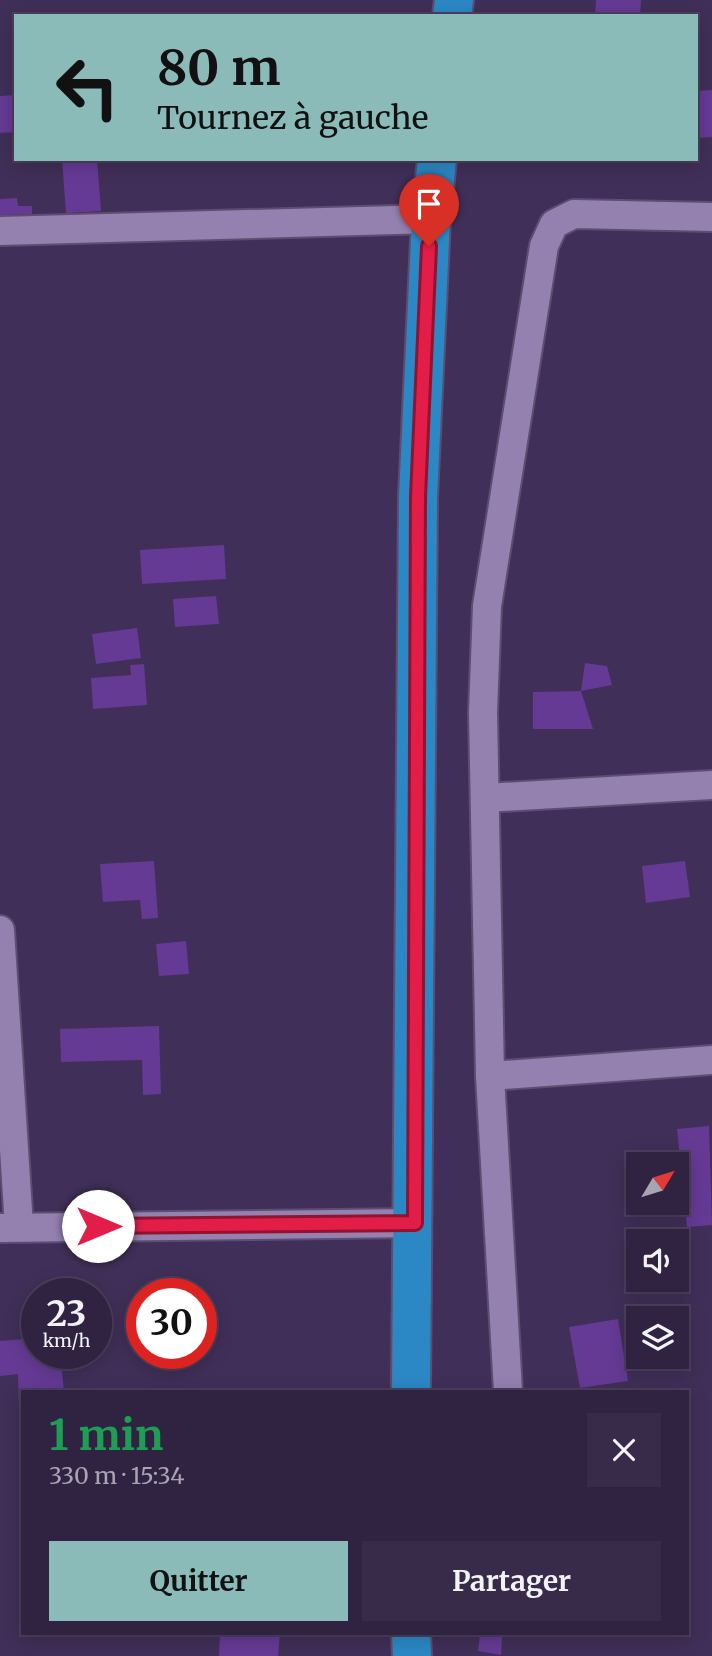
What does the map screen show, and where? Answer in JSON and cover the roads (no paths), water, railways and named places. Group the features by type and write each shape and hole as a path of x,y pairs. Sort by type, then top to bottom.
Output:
{"highway":[{"path":"411,1390 415,1223 418,497 431,219 437,161"},
{"path":"411,1635 412,1656"}],"street":[{"path":"508,1390 490,1076 483,712 487,606 544,246 554,225 574,214 712,217"},
{"path":"0,231 431,219"},
{"path":"485,798 712,785"},
{"path":"0,930 9,1228 415,1223"},
{"path":"490,1076 712,1060"}]}
